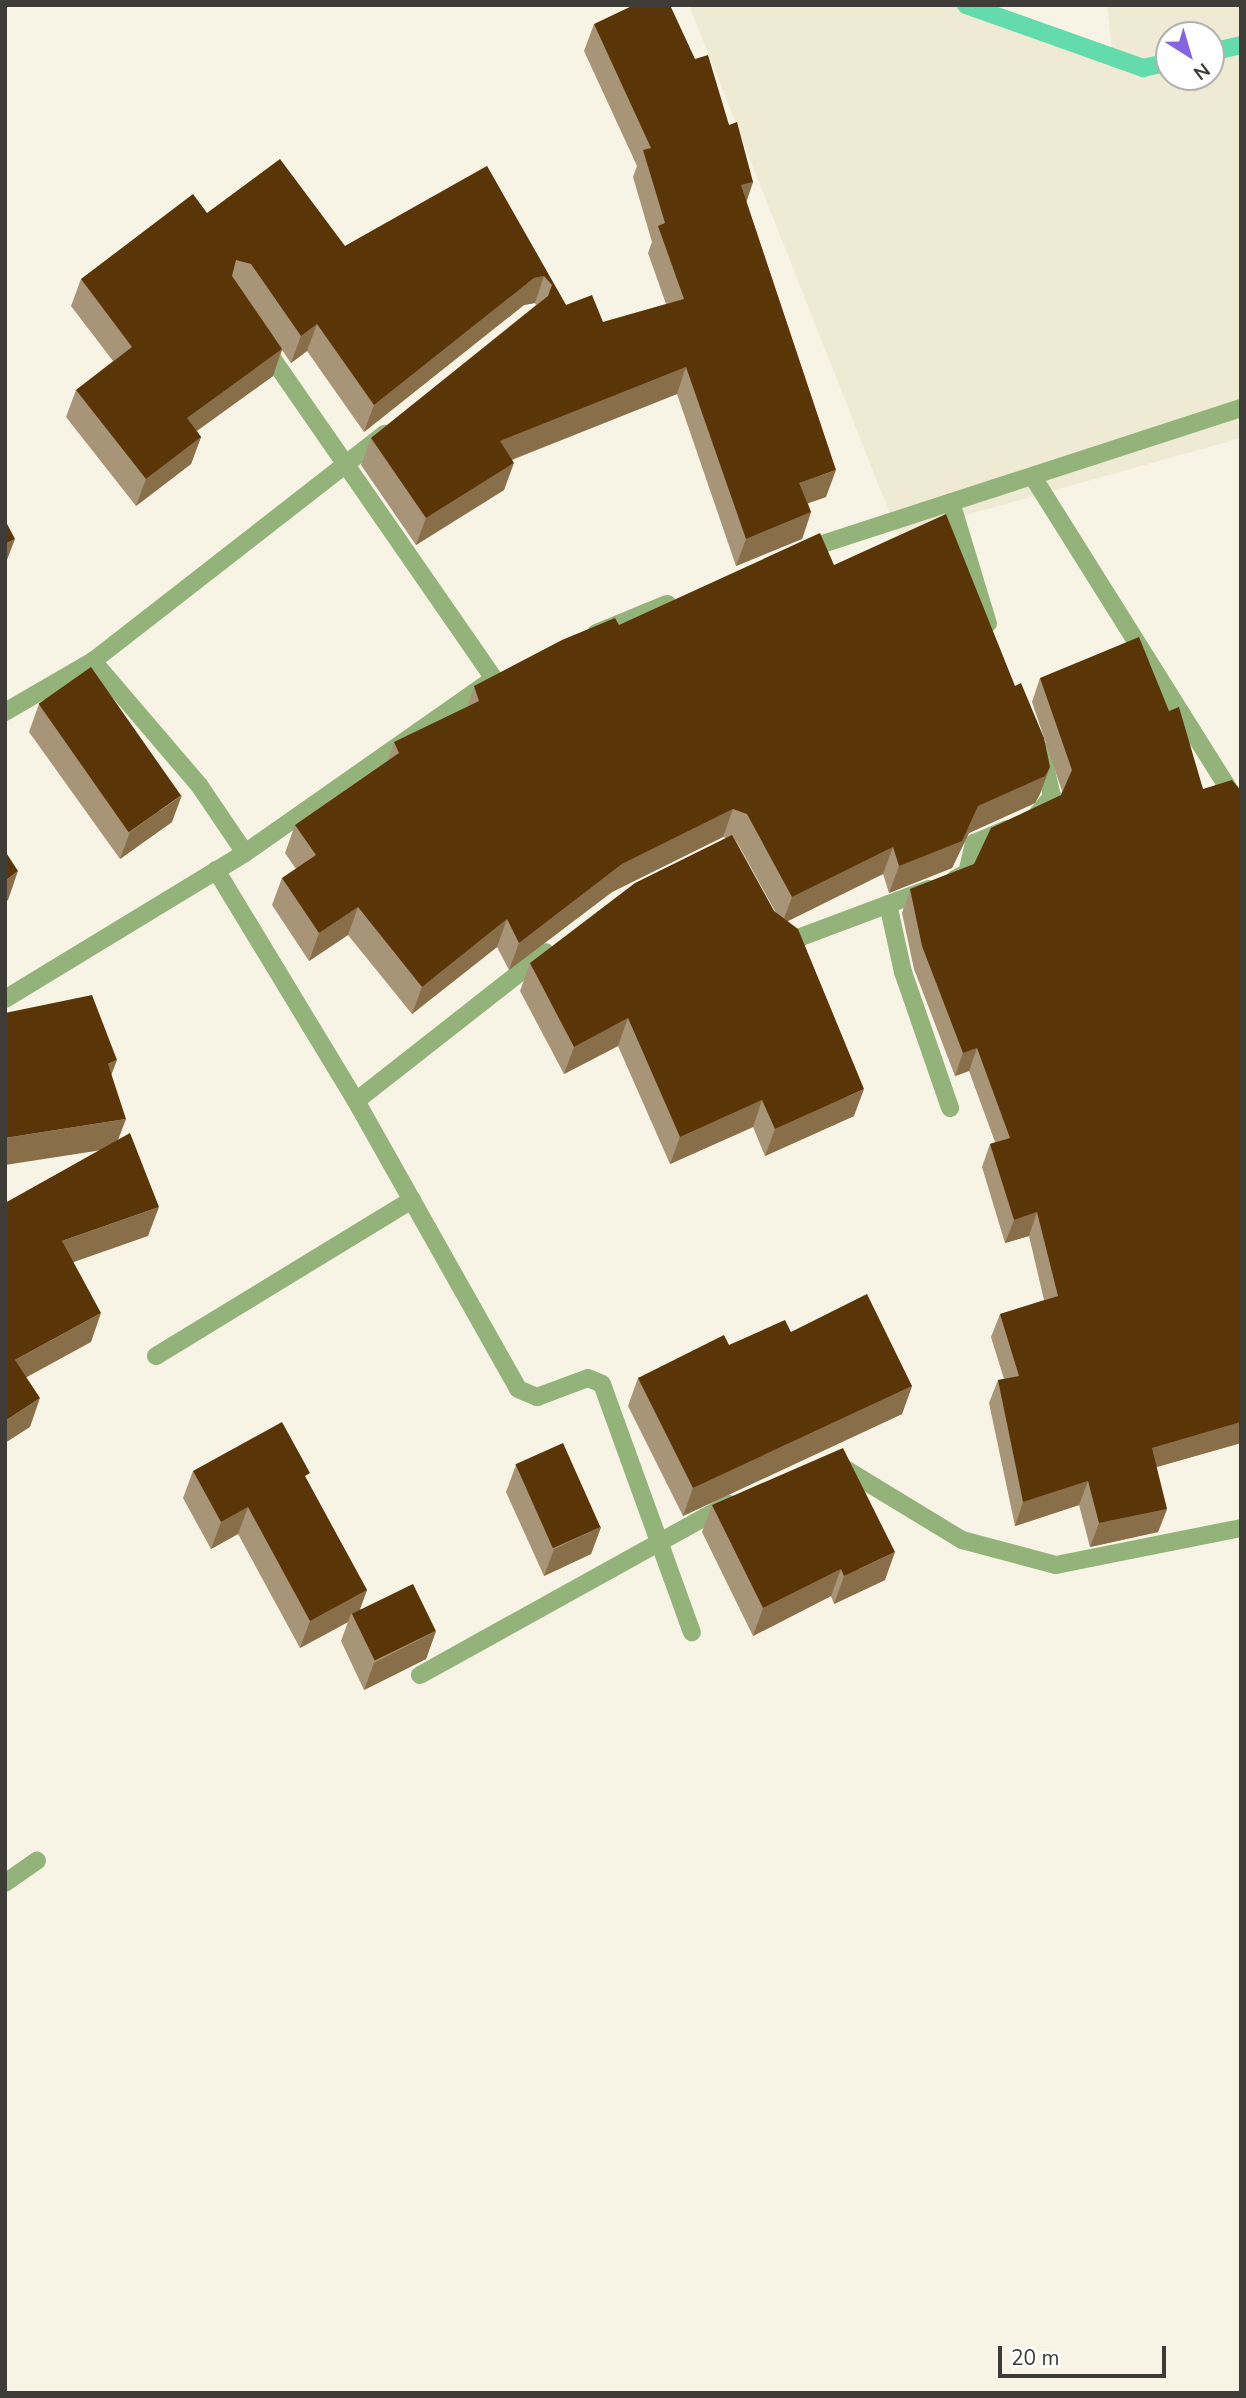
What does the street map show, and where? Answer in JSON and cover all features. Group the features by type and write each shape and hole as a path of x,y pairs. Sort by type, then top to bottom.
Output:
{"street":[{"path":"254,331 344,468 494,679"},
{"path":"791,555 1241,408"},
{"path":"5,712 93,661 344,468 406,417"},
{"path":"1033,477 1241,809"},
{"path":"951,502 997,649"},
{"path":"576,641 690,596"},
{"path":"93,661 199,785 245,853"},
{"path":"5,999 245,853 494,679 518,668"},
{"path":"768,922 781,944 789,945 961,877 974,843 1043,812 1052,796 1050,781 1033,729"},
{"path":"216,870 356,1101 518,1389 537,1397 588,1378 602,1384 692,1632"},
{"path":"888,904 903,972 950,1108"},
{"path":"356,1101 564,940"},
{"path":"156,1356 412,1199"},
{"path":"818,1467 837,1464 961,1540 1056,1565 1241,1528"},
{"path":"420,1675 659,1539 746,1496"},
{"path":"5,1883 37,1861"}],"shaded area":[{"path":"689,5 977,5 1112,51 1107,5 1241,5 1241,438 898,534"}],"building":[{"path":"634,5 670,5 695,59 708,55 729,125 737,122 753,182 741,185 836,470 799,483 811,512 746,539 686,367 500,441 514,463 426,518 371,438 548,296 552,285 544,276 534,278 374,405 317,324 301,336 251,264 236,260 232,276 282,349 187,418 201,437 146,479 76,390 132,347 81,279 193,194 207,213 280,159 345,246 487,166 566,305 592,295 603,322 684,299 658,226 665,223 643,150 651,148 594,24"},
{"path":"946,514 1015,686 1021,683 1044,738 1050,767 1045,776 978,806 962,841 899,866 893,847 792,897 747,814 733,809 622,864 519,943 507,919 422,987 358,907 319,933 282,878 316,855 295,825 399,753 394,742 479,701 474,686 562,640 615,618 619,625 820,533 834,565"},
{"path":"5,520 15,539 5,544"},
{"path":"1139,637 1169,711 1179,707 1203,789 1232,780 1241,791 1241,1422 1152,1448 1167,1509 1099,1523 1088,1481 1023,1502 998,1380 1019,1376 1000,1314 1058,1296 1037,1212 1014,1220 990,1144 1010,1138 977,1048 963,1053 922,946 910,889 974,864 991,828 1061,795 1072,770 1040,678"},
{"path":"91,667 181,796 129,832 39,704"},
{"path":"732,835 774,911 798,929 864,1089 775,1129 762,1100 680,1137 628,1018 574,1047 530,963 635,883"},
{"path":"5,851 18,871 5,881"},
{"path":"92,995 117,1060 108,1064 126,1119 5,1138 5,1013"},
{"path":"130,1133 159,1207 62,1241 101,1313 15,1360 40,1398 5,1421 5,1203"},
{"path":"867,1294 912,1386 693,1488 638,1378 724,1335 729,1345 785,1320 791,1332"},
{"path":"282,1422 310,1473 305,1476 367,1590 310,1621 248,1507 221,1522 193,1471"},
{"path":"563,1443 600,1527 553,1548 515,1464"},
{"path":"843,1448 895,1552 844,1576 841,1569 763,1608 712,1505"},
{"path":"413,1584 436,1631 375,1661 352,1614"}],"waterway":[{"path":"966,5 1143,68 1155,65"},
{"path":"1225,49 1241,45"}]}
